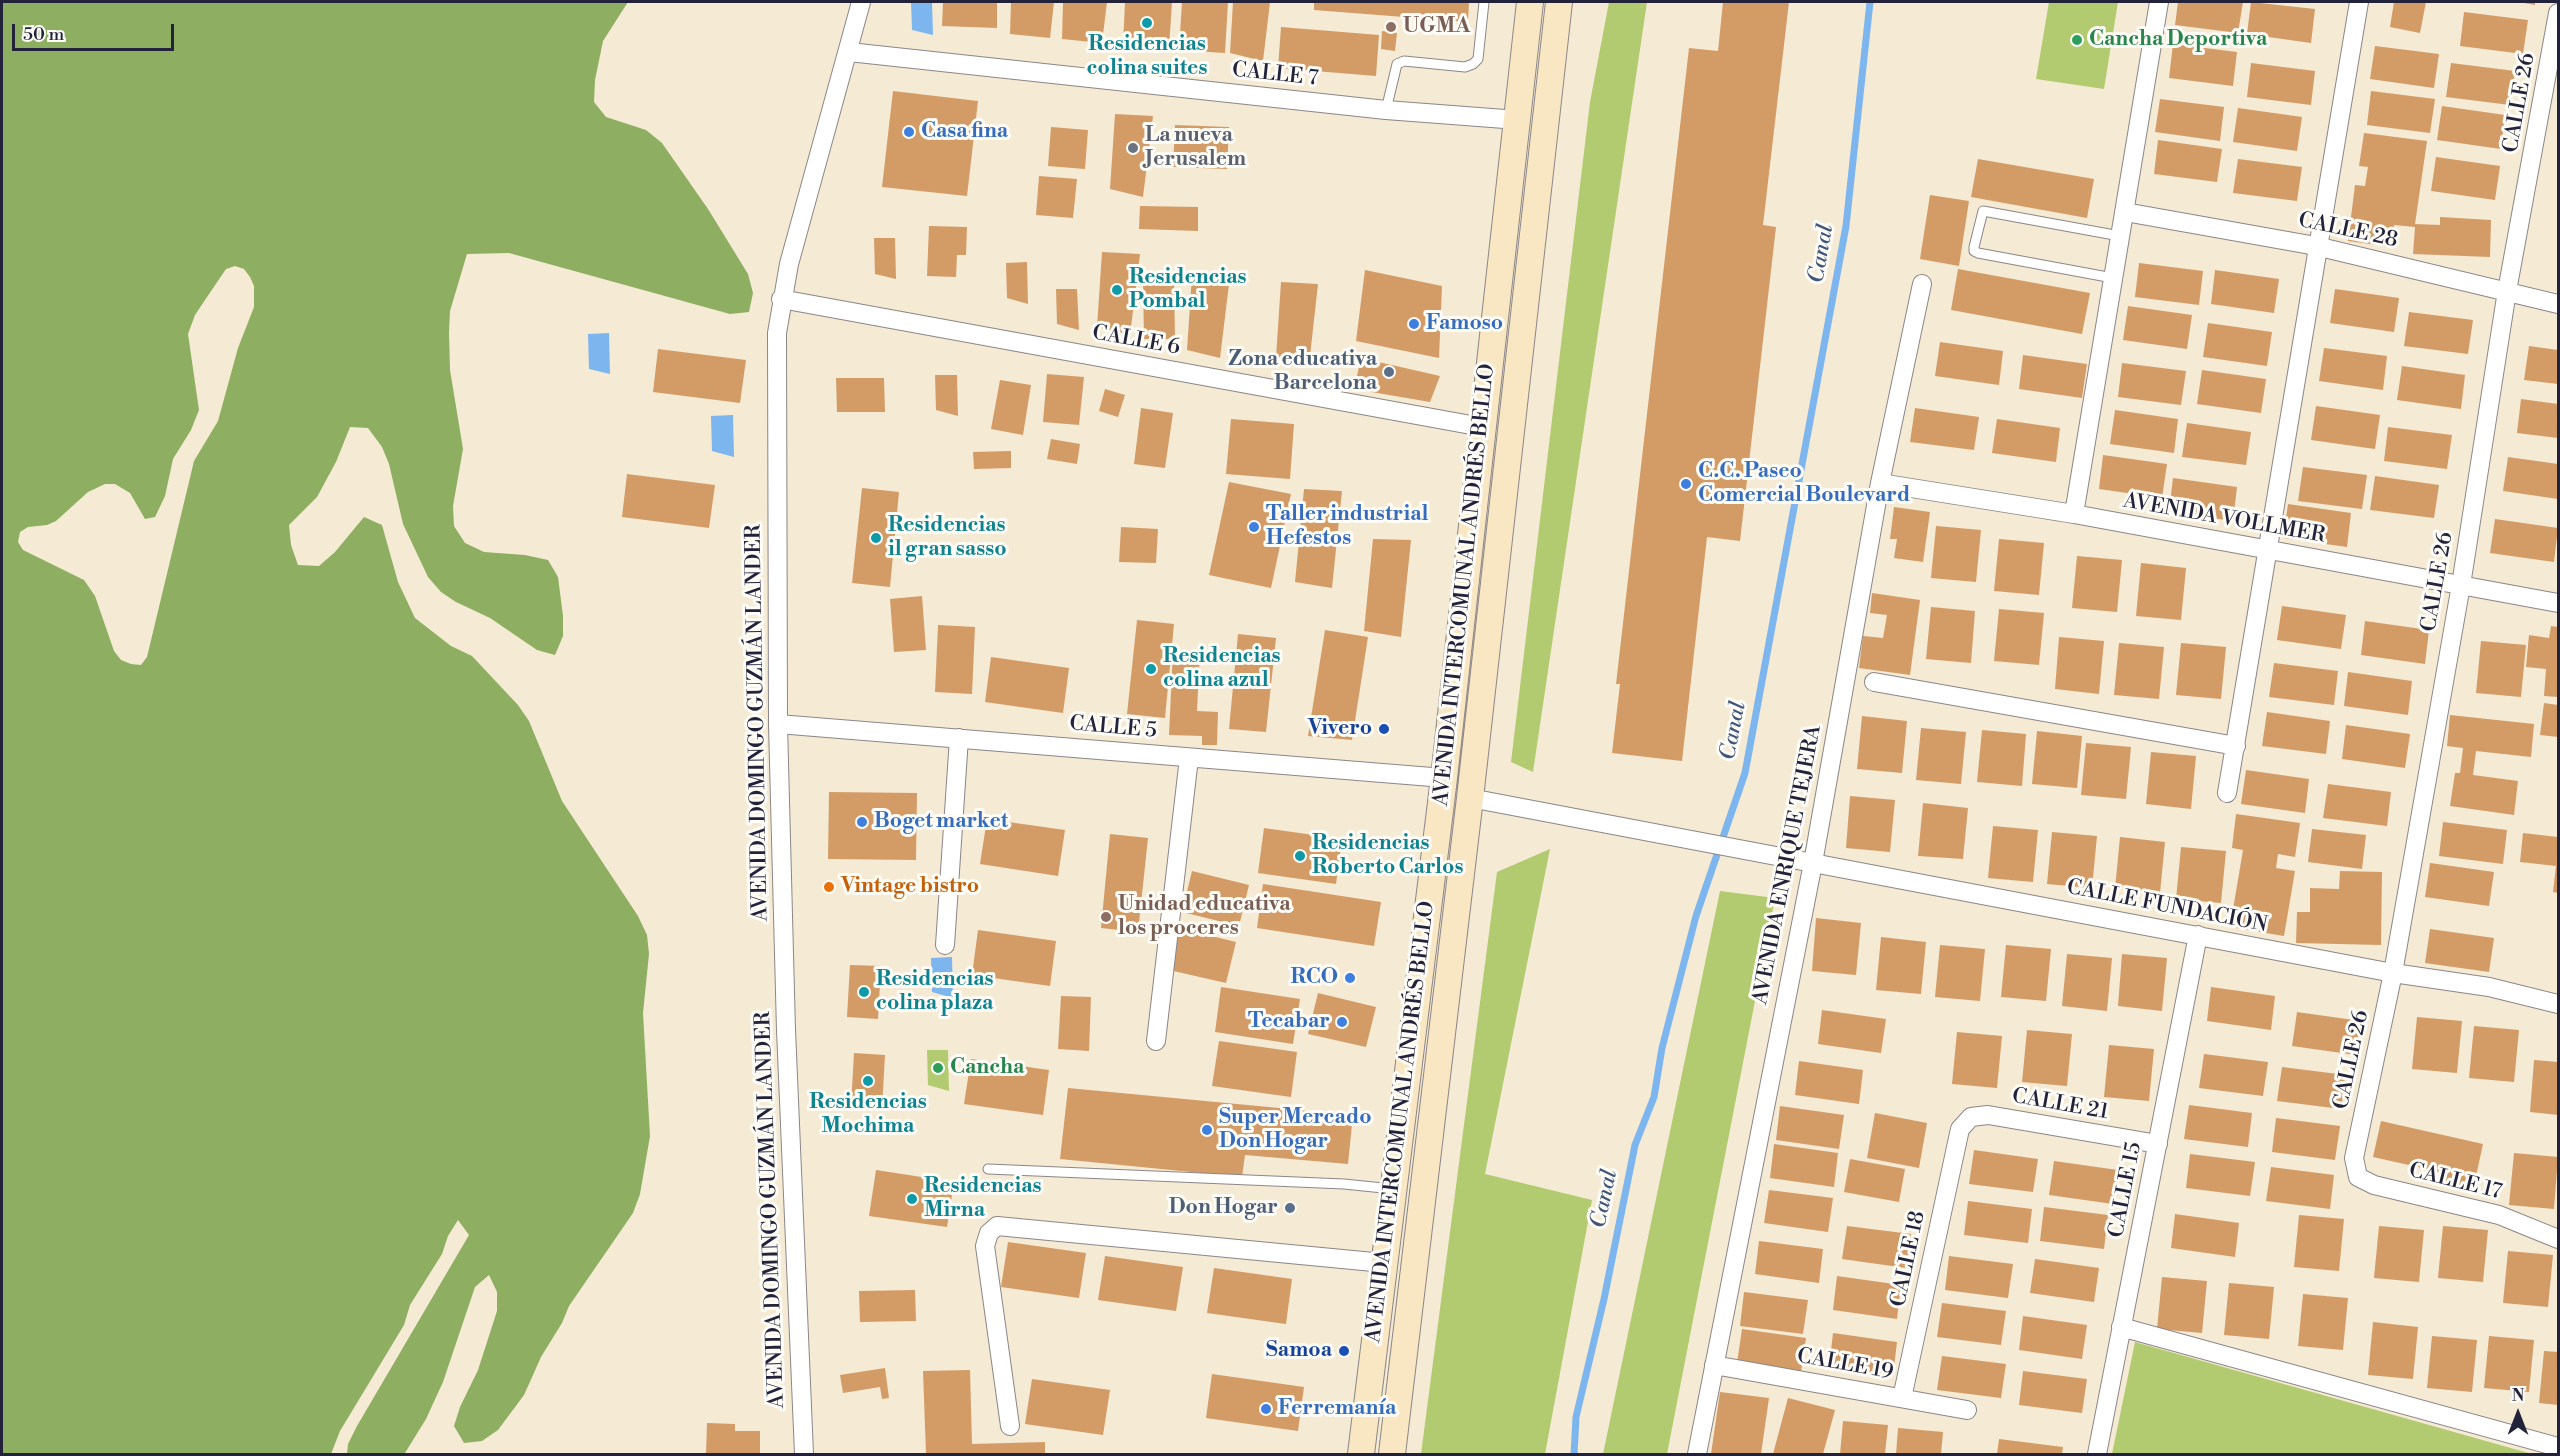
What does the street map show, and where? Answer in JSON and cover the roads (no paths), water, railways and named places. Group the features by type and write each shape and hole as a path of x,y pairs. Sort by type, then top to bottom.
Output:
{"main road":[{"name":"AVENIDA INTERCOMUNAL ANDRÉS BELLO","path":"1361,1455 1443,778 1530,2"},
{"name":"AVENIDA INTERCOMUNAL ANDRÉS BELLO","path":"1392,1455 1470,798 1559,2"}],"street":[{"name":"AVENIDA DOMINGO GUZMÁN LANDER","path":"804,1455 786,1030 778,724 777,333 781,299 792,252 861,2"},
{"path":"2074,514 2159,2"},
{"path":"2227,793 2316,246 2359,2"},
{"name":"CALLE 26","path":"2354,1158 2393,974 2461,585 2507,291 2551,97 2559,13"},
{"name":"CALLE 7","path":"849,51 1386,110 1518,120"},
{"name":"CALLE 28","path":"2125,212 2316,246 2559,304"},
{"name":"AVENIDA ENRIQUE TEJERA","path":"1697,1455 1813,863 1880,483 1922,284"},
{"name":"CALLE 6","path":"781,299 1482,427"},
{"name":"AVENIDA VOLLMER","path":"1880,483 2074,514 2559,603"},
{"path":"1874,682 2236,747"},
{"name":"CALLE 5","path":"778,724 1443,778"},
{"path":"945,945 959,738"},
{"path":"1156,1041 1188,758"},
{"name":"CALLE FUNDACIÓN","path":"1470,798 2393,974 2489,987 2559,1004"},
{"name":"CALLE 15","path":"2097,1455 2198,935"},
{"name":"CALLE 21","path":"1960,1129 1971,1117 1988,1115 2158,1144"},
{"name":"CALLE 18","path":"1902,1398 1960,1129"},
{"name":"CALLE 17","path":"2354,1158 2358,1177 2374,1185 2499,1215 2559,1239"},
{"path":"1010,1426 985,1246 989,1233 997,1226 1384,1263"},
{"path":"2121,1327 2559,1448"},
{"name":"CALLE 19","path":"1714,1365 1967,1410"}],"lane":[{"path":"1386,110 1397,64 1404,61 1465,67 1478,59 1484,2"},
{"path":"2113,278 1978,253 1974,247 1980,214 1983,211 2120,236"},
{"path":"988,1169 1332,1184 1392,1189"}],"water":[{"path":"911,2 932,2 933,35 912,30"},
{"path":"609,333 610,374 589,369 588,334"},
{"path":"733,415 734,457 712,451 711,416"},
{"path":"952,957 953,998 932,992 931,958"}],"waterway":[{"name":"Canal","path":"1574,1454 1576,1417 1604,1299 1635,1145 1654,1097 1662,1048 1696,916 1745,773 1846,226 1870,2"}],"place":[{"name":"Residencias colina suites","path":"1147,23"},
{"name":"UGMA","path":"1391,27"},
{"name":"Cancha Deportiva","path":"2077,40"},
{"name":"Casa fina","path":"909,132"},
{"name":"La nueva Jerusalem","path":"1133,148"},
{"name":"Residencias Pombal","path":"1117,290"},
{"name":"Famoso","path":"1414,324"},
{"name":"Zona educativa Barcelona","path":"1389,372"},
{"name":"C.C. Paseo Comercial Boulevard","path":"1686,484"},
{"name":"Taller industrial Hefestos","path":"1254,527"},
{"name":"Residencias il gran sasso","path":"876,538"},
{"name":"Residencias colina azul","path":"1151,669"},
{"name":"Vivero","path":"1384,729"},
{"name":"Boget market","path":"862,822"},
{"name":"Residencias Roberto Carlos","path":"1300,856"},
{"name":"Vintage bistro","path":"829,887"},
{"name":"Unidad educativa los proceres","path":"1106,917"},
{"name":"RCO","path":"1350,978"},
{"name":"Residencias colina plaza","path":"864,992"},
{"name":"Tecabar","path":"1342,1022"},
{"name":"Cancha","path":"938,1068"},
{"name":"Residencias Mochima","path":"868,1081"},
{"name":"Super Mercado Don Hogar","path":"1207,1130"},
{"name":"Residencias Mirna","path":"912,1199"},
{"name":"Don Hogar","path":"1290,1208"},
{"name":"Samoa","path":"1344,1351"},
{"name":"Ferremanía","path":"1266,1409"}]}
